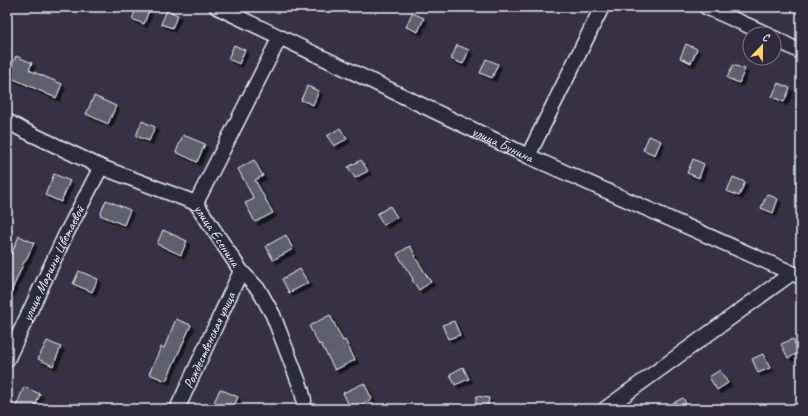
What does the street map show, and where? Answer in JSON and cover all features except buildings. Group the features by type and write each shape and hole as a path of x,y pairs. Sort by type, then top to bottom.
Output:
{"street":[{"name":"улица Бунина","path":"217,7 528,156 797,275"},
{"path":"528,156 602,7"},
{"path":"706,7 748,26"},
{"path":"196,203 280,37"},
{"path":"782,42 801,52"},
{"name":"улица Есенина","path":"7,121 100,167 196,203 241,271 259,290 273,315 301,388 304,400 304,409"},
{"name":"улица Марины Цветаевой","path":"7,360 65,236 100,167"},
{"name":"Рождественская улица","path":"176,409 241,271"},
{"name":"улица Бунина","path":"605,409 797,275"}]}
